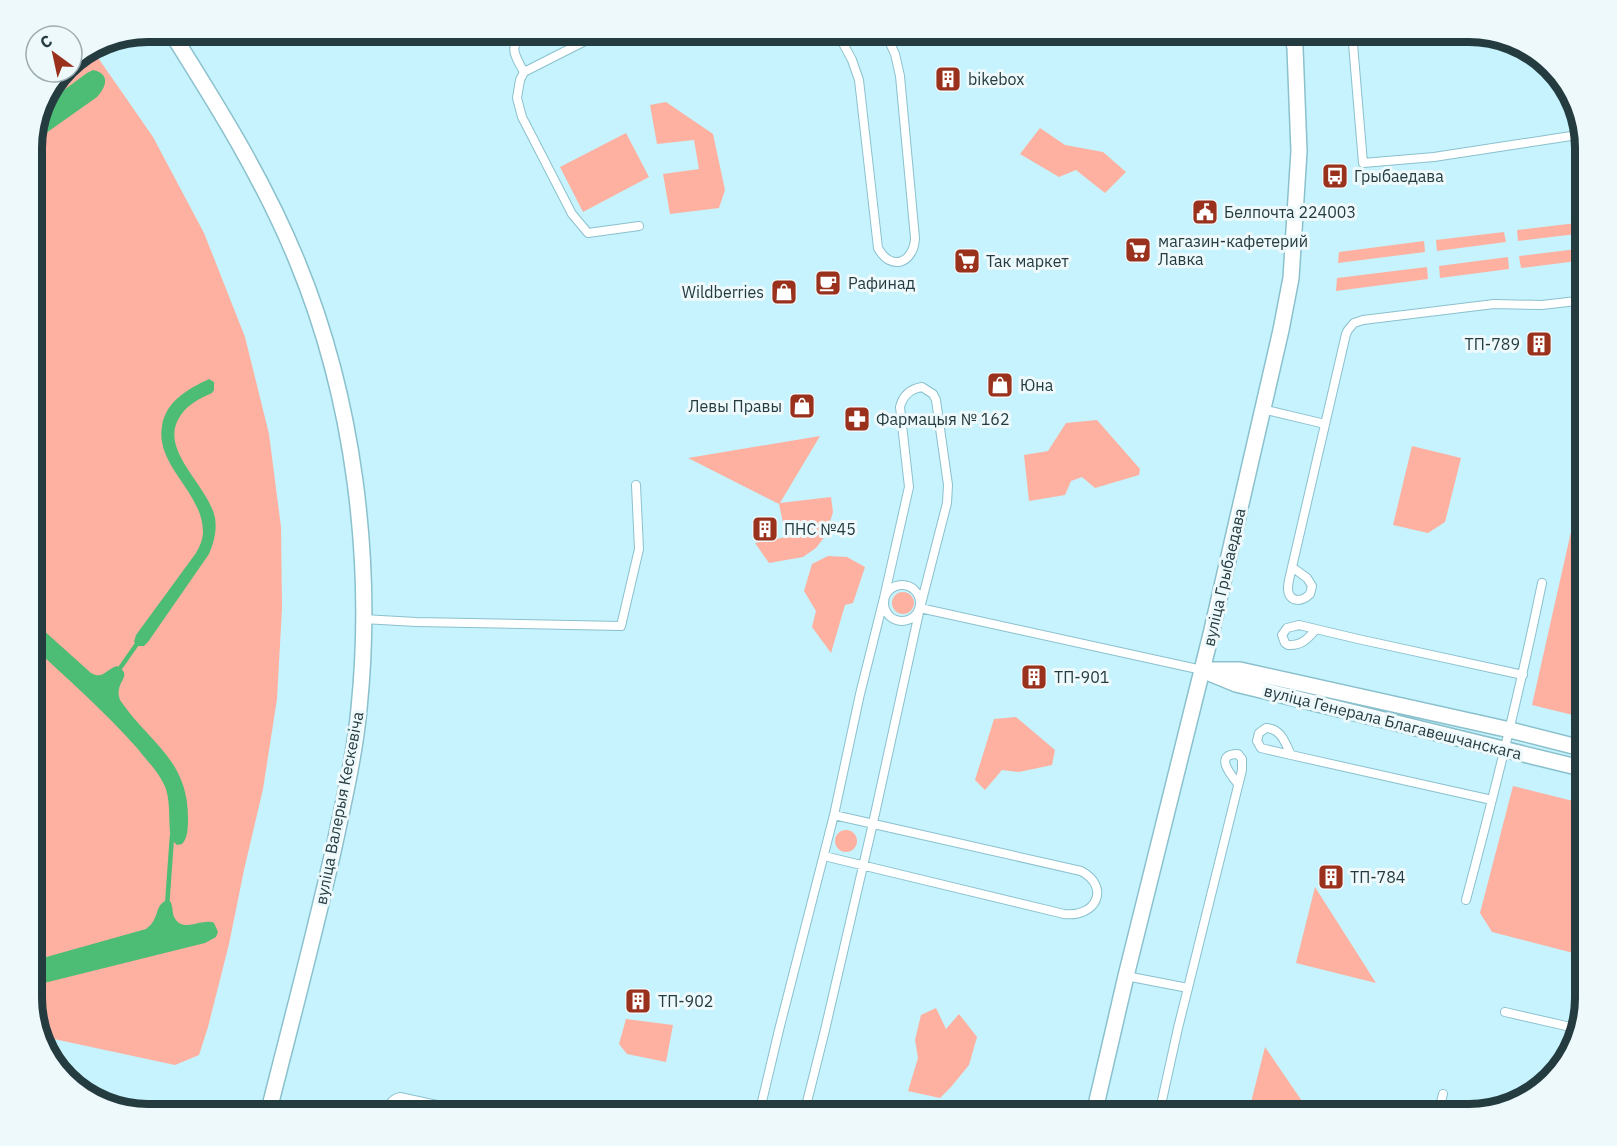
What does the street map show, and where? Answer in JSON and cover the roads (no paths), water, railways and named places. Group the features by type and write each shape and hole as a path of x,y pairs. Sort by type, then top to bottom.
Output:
{"street":[{"name":"вуліца Валерыя Кескевіча","path":"177,42 258,179 297,260 320,324 336,379 355,485 362,545 363,663 359,711 349,774 323,896 271,1104"},
{"name":"вуліца Грыбаедава","path":"1096,1104 1202,670 1291,278 1299,151 1294,42"},
{"path":"1202,670 1240,670 1575,746"},
{"name":"вуліца Генерала Благавешчанскага","path":"1202,670 1236,684 1575,766"}],"lane":[{"path":"516,42 514,54 524,72"},
{"path":"583,42 524,72 520,80 518,98 522,117 572,214 588,232 639,226"},
{"path":"842,42 859,80 878,248 888,260 897,262 905,260 911,254 915,246 915,238 899,69 889,42"},
{"path":"1353,42 1363,163 1434,157 1574,134"},
{"path":"1292,567 1346,334 1351,326 1358,321 1494,304 1542,305 1575,301"},
{"path":"761,1104 834,815 909,487 900,407 908,393 914,388 922,387 933,394 936,400 948,484 946,503 806,1104"},
{"path":"1262,409 1325,424"},
{"path":"363,619 621,626 639,549 636,485"},
{"path":"1466,900 1510,730 1542,583"},
{"path":"904,585 915,590 919,595 920,608 913,618 901,622 889,616 884,605 885,598 892,588 904,585"},
{"path":"920,608 1202,670"},
{"path":"1316,629 1523,675"},
{"path":"1291,755 1282,736 1275,729 1266,728 1259,733 1257,741 1261,748 1291,755 1492,800"},
{"path":"1161,1104 1238,784"},
{"path":"824,856 1064,914 1083,913 1091,908 1096,899 1097,890 1094,881 1081,871 834,815"},
{"path":"1126,976 1188,988"},
{"path":"1505,1012 1571,1027"},
{"path":"1440,1104 1443,1094"},
{"path":"391,1104 394,1098 400,1096 431,1104"}],"waterway":[{"path":"118,671 139,641"},
{"path":"167,906 172,836"}],"place":[{"name":"bikebox","path":"948,79"},
{"name":"Грыбаедава","path":"1335,176"},
{"name":"Белпочта 224003","path":"1205,212"},
{"name":"магазин-кафетерий Лавка","path":"1138,250"},
{"name":"Так маркет","path":"967,261"},
{"name":"Рафинад","path":"828,283"},
{"name":"Wildberries","path":"784,292"},
{"name":"ТП-789","path":"1539,344"},
{"name":"Юна","path":"1000,385"},
{"name":"Левы Правы","path":"802,406"},
{"name":"Фармацыя № 162","path":"857,419"},
{"name":"ПНС №45","path":"765,529"},
{"name":"ТП-901","path":"1034,677"},
{"name":"ТП-784","path":"1331,877"},
{"name":"ТП-902","path":"638,1001"}]}
